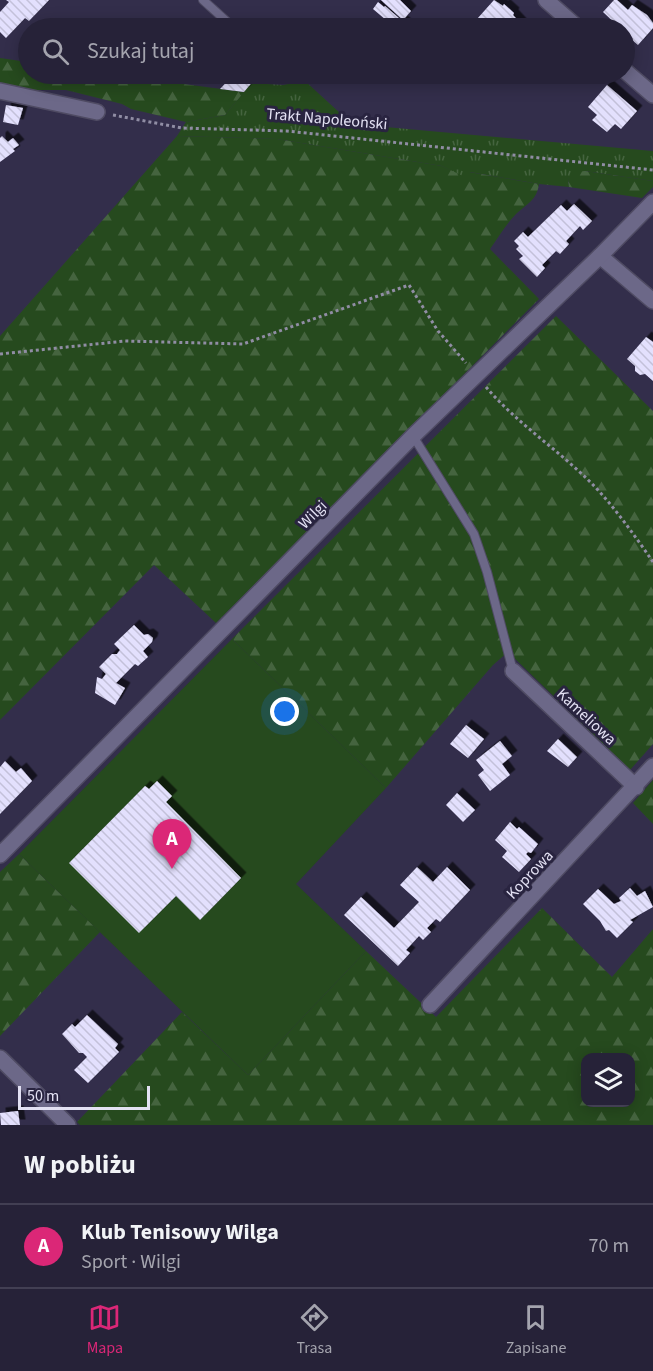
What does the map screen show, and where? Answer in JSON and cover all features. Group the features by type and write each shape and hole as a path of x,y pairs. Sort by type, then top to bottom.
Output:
{"street":[{"path":"546,0 567,18"},
{"path":"635,80 653,96"},
{"path":"0,91 97,112"},
{"name":"Wilgi","path":"0,855 413,436 653,202"},
{"path":"600,256 653,301"},
{"name":"Kameliowa","path":"513,671 636,786"},
{"name":"Koprowa","path":"430,1005 653,766"},
{"path":"0,1058 68,1125"}],"lane":[{"path":"202,0 223,18"},
{"path":"413,436 474,534 487,572 513,671"}],"path":[{"name":"Trakt Napoleoński","path":"97,112 182,128 287,131 653,170"},
{"path":"0,354 125,341 243,344 409,285 438,331 494,396 584,476 631,531 653,562"}],"green space":[{"path":"0,58 18,61 18,84 184,84 244,92 225,115 186,122 66,90 31,90 0,83"},
{"path":"250,84 308,84 352,124 653,151 653,181 585,171 568,179 569,187 470,172 465,178 442,166 277,139 177,136 186,122 225,115"},
{"path":"177,136 277,139 442,166 465,177 469,172 539,184 534,198 512,218 490,249 539,299 216,623 154,565 0,720 0,336"},
{"path":"585,171 653,181 653,187 642,198 569,187 568,179 575,172"},
{"path":"556,316 653,411 653,744 630,770 508,652 493,665 386,788 232,639"},
{"path":"232,639 386,788 296,884 366,951 248,1075 19,854"},
{"path":"653,780 653,824 633,803"},
{"path":"19,854 100,932 0,1036 0,872"},
{"path":"542,908 612,977 653,929 653,1125 80,1125 77,1122 182,1012 248,1075 366,951 436,1017"}],"building":[{"path":"6,0 49,0 32,18 18,18 18,25 6,38 0,32 0,12 9,2"},
{"path":"381,0 400,0 411,11 405,18 401,18"},
{"path":"494,0 503,6 504,4 514,13 516,18 478,18"},
{"path":"614,0 617,0 628,10 632,5 647,15 653,23 653,28 638,45 635,42 635,18 609,18 603,12"},
{"path":"378,2 399,18 384,18 373,9"},
{"path":"225,84 251,84 244,92 220,89"},
{"path":"607,85 637,111 621,129 615,124 607,132 592,120 597,115 588,107"},
{"path":"6,105 23,108 18,125 3,122"},
{"path":"2,136 8,142 13,138 19,145 13,149 15,151 0,162 0,138"},
{"path":"574,204 592,221 583,230 580,226 566,241 569,244 560,254 556,251 542,265 545,268 537,277 519,259 523,256 516,249 519,246 514,241 523,232 528,237 561,205 567,211"},
{"path":"646,337 653,342 653,381 645,374 640,375 635,371 635,366 627,359"},
{"path":"134,625 144,635 148,634 153,638 143,651 148,657 138,666 135,664 116,683 125,688 115,705 95,693 97,677 102,679 106,674 99,667 112,654 117,654 120,650 114,644"},
{"path":"466,725 484,739 468,758 450,744"},
{"path":"558,739 577,757 568,767 547,751"},
{"path":"500,741 512,756 502,764 510,775 490,791 478,775 484,770 476,760"},
{"path":"5,761 16,772 21,768 32,781 0,814 0,767"},
{"path":"157,781 172,796 166,802 241,878 200,920 176,896 139,933 69,863 145,786 149,789"},
{"path":"457,793 475,810 463,822 446,805"},
{"path":"510,822 538,844 531,853 526,854 531,859 519,872 502,857 507,851 495,840"},
{"path":"417,867 433,882 447,867 470,890 440,922 436,919 427,928 431,932 423,940 419,936 406,950 410,953 398,966 344,915 361,897 394,928 419,902 400,885"},
{"path":"630,888 637,896 645,891 653,907 630,920 633,922 617,938 609,930 606,931 600,921 583,904 598,889 614,904 621,901 619,898"},
{"path":"87,1015 118,1044 115,1048 119,1052 88,1083 74,1070 87,1057 79,1053 62,1034 72,1024 75,1027"},
{"path":"18,1111 20,1125 1,1125 0,1113"}],"place":[{"name":"Klub Tenisowy Wilga","path":"172,869"}]}
